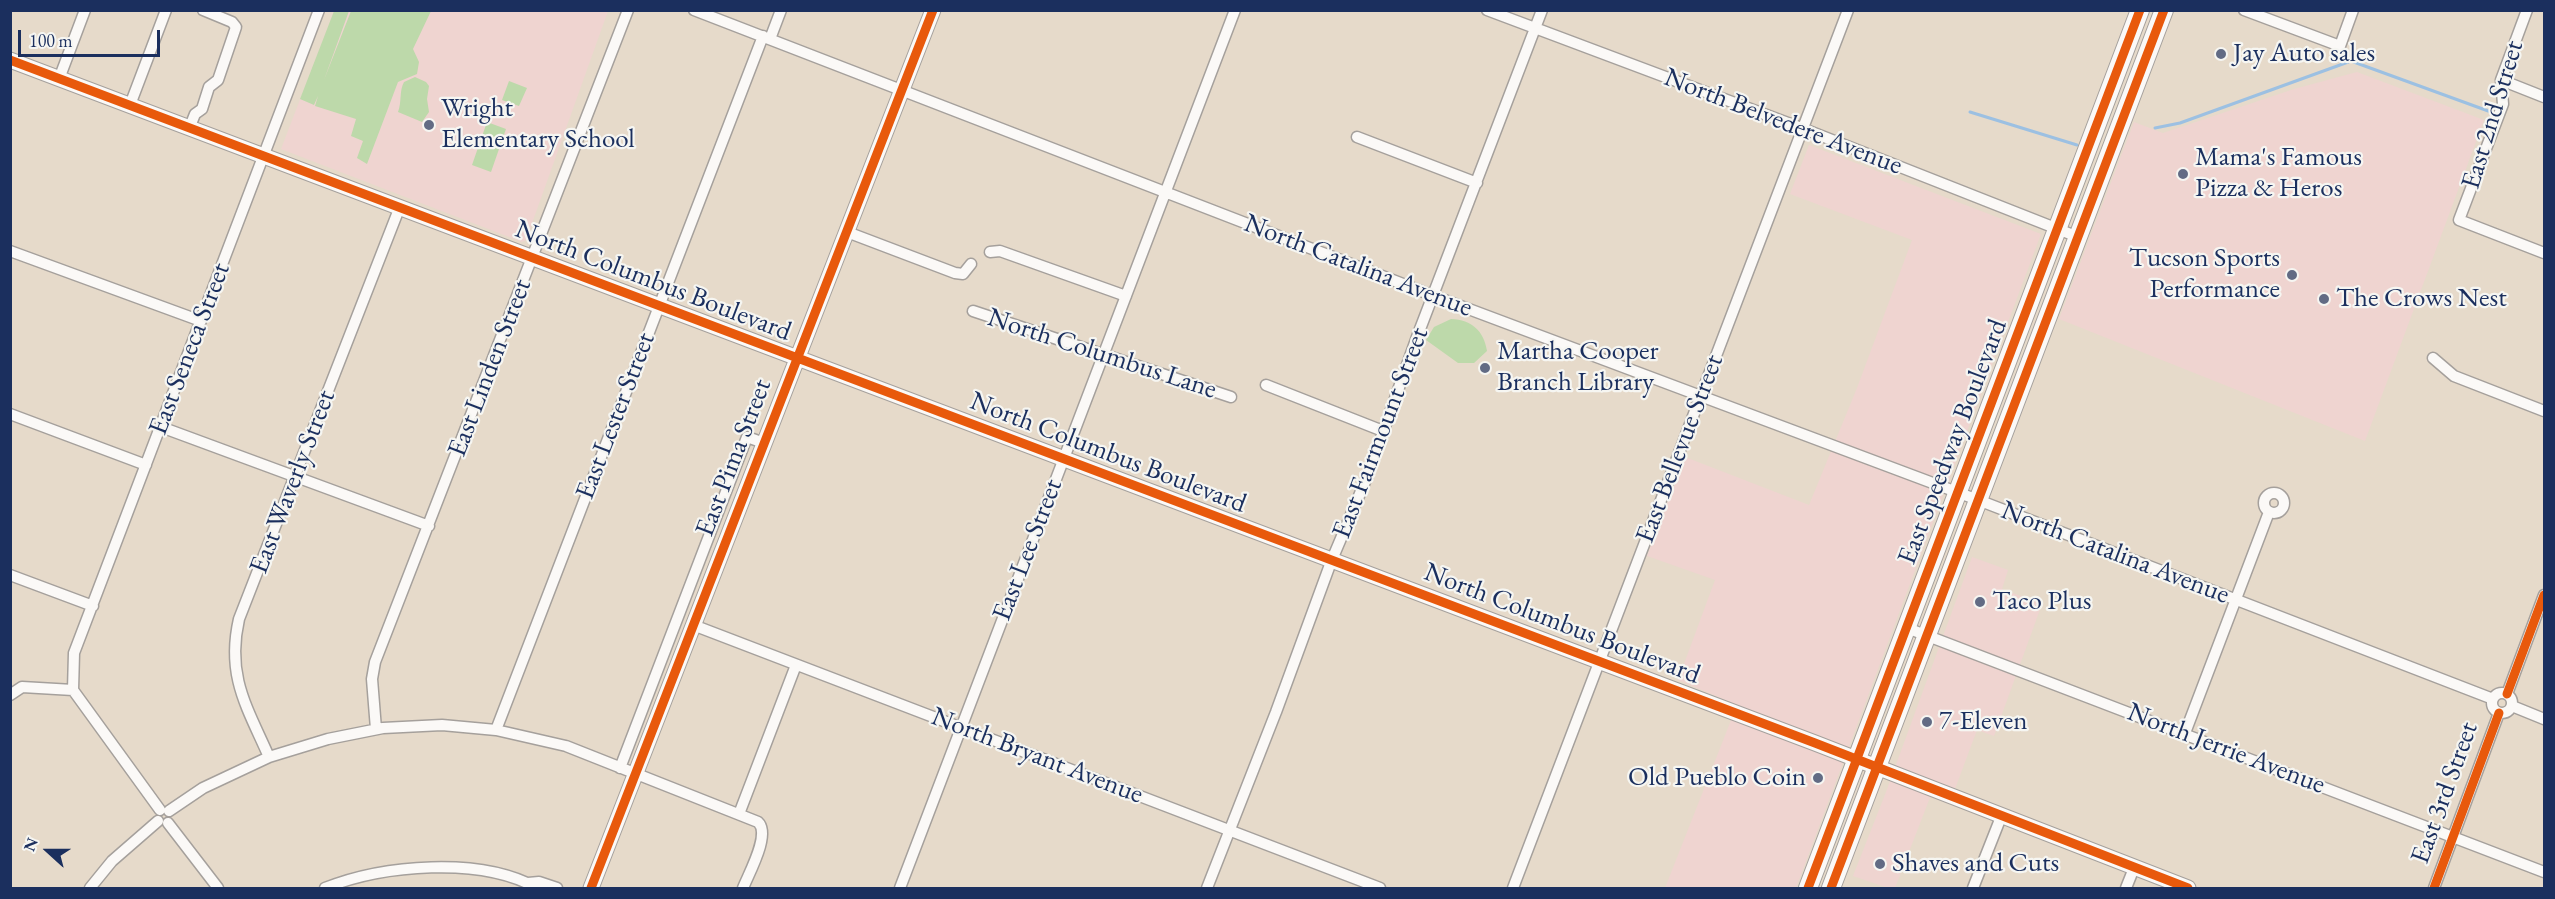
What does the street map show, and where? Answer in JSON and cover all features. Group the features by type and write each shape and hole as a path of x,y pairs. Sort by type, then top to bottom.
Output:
{"main road":[{"name":"East Speedway Boulevard","path":"1808,888 2140,10"},
{"name":"East Speedway Boulevard","path":"1831,888 2164,10"}],"street":[{"path":"59,79 85,10"},
{"path":"130,105 166,10"},
{"path":"189,129 195,114 202,109 209,87 218,80 236,32 236,27 232,22 203,10"},
{"name":"East Seneca Street","path":"73,690 74,653 319,10"},
{"name":"East Linden Street","path":"376,729 372,679 375,662 628,10"},
{"name":"North Catalina Avenue","path":"694,10 1434,296 1978,500 2493,699"},
{"name":"East Lester Street","path":"496,730 658,307 766,38 781,10"},
{"name":"East Pima Street","path":"591,888 933,10"},
{"name":"East Lee Street","path":"900,888 1235,10"},
{"name":"North Belvedere Avenue","path":"1487,10 1804,129 2078,237"},
{"name":"East Fairmount Street","path":"1207,888 1542,10"},
{"name":"East Bellevue Street","path":"1513,888 1848,10"},
{"path":"2244,10 2340,46 2353,10"},
{"name":"East 2nd Street","path":"2527,10 2501,80 2503,104 2459,220 2544,253"},
{"name":"North Columbus Boulevard","path":"10,60 1877,767 2188,888"},
{"path":"2501,80 2544,96"},
{"path":"1357,137 1477,183"},
{"name":"East Waverly Street","path":"268,757 237,682 234,666 235,638 239,619 399,209"},
{"path":"847,232 955,273 963,274 971,264"},
{"path":"10,251 201,321"},
{"path":"990,252 1000,251 1126,296"},
{"name":"North Columbus Lane","path":"973,311 1231,397"},
{"path":"2433,358 2454,376 2544,411"},
{"path":"1266,385 1383,431"},
{"path":"10,414 146,465"},
{"path":"161,427 429,526"},
{"name":"East Pima Street","path":"620,768 747,437 764,443"},
{"path":"2185,733 2269,512"},
{"path":"10,575 93,606"},
{"path":"2507,694 2544,595"},
{"name":"North Bryant Avenue","path":"693,625 1380,888"},
{"name":"North Jerrie Avenue","path":"1907,628 2544,872"},
{"path":"739,814 796,665"},
{"path":"10,694 22,687 73,690 218,888"},
{"path":"2497,694 2507,694 2512,706 2508,711 2499,712 2494,709 2493,699 2497,694"},
{"path":"2512,706 2544,719"},
{"name":"East 3rd Street","path":"2434,888 2499,712"},
{"path":"90,888 112,861 164,816 203,788 268,757 328,739 376,729 442,725 496,730 566,746 758,822 763,829 763,836 743,888"},
{"path":"1973,888 2001,817"},
{"path":"325,888 340,882 420,868 452,868 493,873 532,886 539,882 557,888"},
{"path":"2126,888 2134,868"}],"shaded area":[{"name":"Wright Elementary School","path":"334,11 608,11 526,240 522,242 281,149"},
{"path":"2357,72 2484,120 2365,441 2059,319 2134,122 2163,133 2294,89"},
{"path":"1809,145 2041,234 1796,888 1665,888 1737,705 1678,680 1715,580 1647,556 1685,457 1809,505 1857,388 1912,240 1790,194"},
{"path":"1972,557 2008,570 2002,589 2042,604 1994,736 1977,730 1955,789 1936,782 1895,888 1888,888 1853,876"}],"green space":[{"path":"334,11 349,11 324,80 351,11 431,11 413,49 419,62 417,74 398,82 367,164 357,158 363,141 351,136 356,119 315,106 318,96 314,105 300,99"},
{"path":"415,77 429,86 427,99 429,112 422,122 398,112 404,82"},
{"path":"509,81 527,88 519,106 502,100"},
{"path":"487,122 506,129 491,172 472,165"},
{"path":"1451,319 1471,324 1480,332 1487,351 1474,363 1458,363 1426,340 1434,327"}],"waterway":[{"path":"2155,128 2180,123 2351,61 2491,112"},
{"path":"1970,112 2077,145"}],"cycle path":[{"path":"591,888 933,10"},
{"path":"1808,888 2140,10"},
{"path":"1831,888 2164,10"},
{"path":"10,60 1815,743 2188,888"},
{"path":"2507,694 2544,595"},
{"path":"2434,888 2499,713"}],"place":[{"name":"Jay Auto sales","path":"2221,54"},
{"name":"Wright Elementary School","path":"429,125"},
{"name":"Mama's Famous Pizza & Heros","path":"2183,174"},
{"name":"Tucson Sports Performance","path":"2292,275"},
{"name":"The Crows Nest","path":"2324,299"},
{"name":"Martha Cooper Branch Library","path":"1485,368"},
{"name":"Taco Plus","path":"1980,602"},
{"name":"7-Eleven","path":"1927,722"},
{"name":"Old Pueblo Coin","path":"1818,778"},
{"name":"Shaves and Cuts","path":"1880,864"}]}
